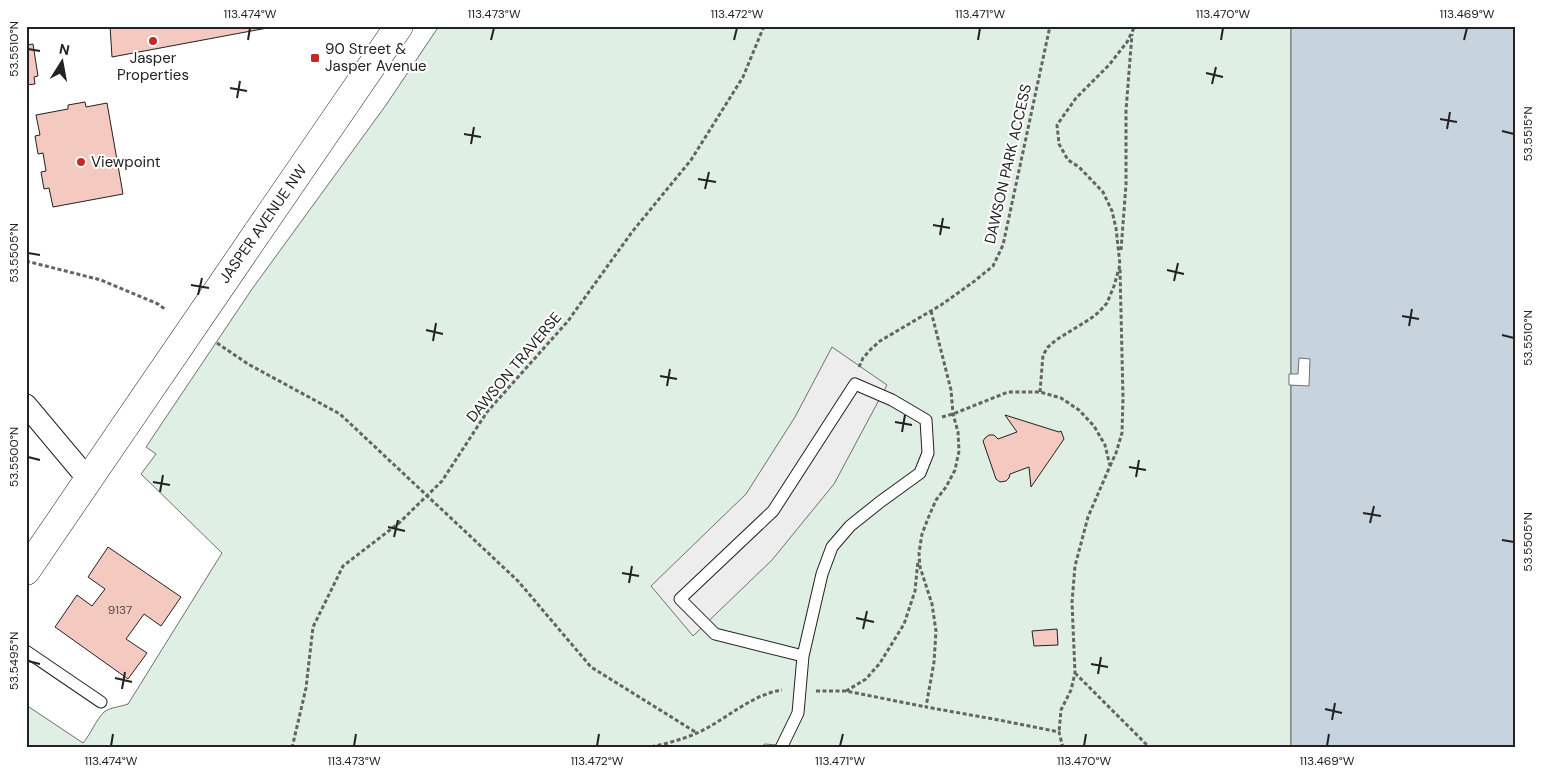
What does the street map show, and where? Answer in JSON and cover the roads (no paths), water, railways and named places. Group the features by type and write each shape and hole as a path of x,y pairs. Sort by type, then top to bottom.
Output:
{"main road":[{"name":"JASPER AVENUE NW","path":"26,571 400,26"}],"street":[{"path":"26,405 88,479"}],"lane":[{"path":"781,748 798,713 803,656 822,574 832,547 850,526 920,473 928,452 926,420 892,400 855,384 773,512 680,599 715,634 803,656"},
{"path":"26,651 101,702"}],"place":[{"name":"Jasper Properties","path":"153,41"},
{"name":"90 Street & Jasper Avenue","path":"315,58"},
{"name":"Viewpoint","path":"81,162"}]}
